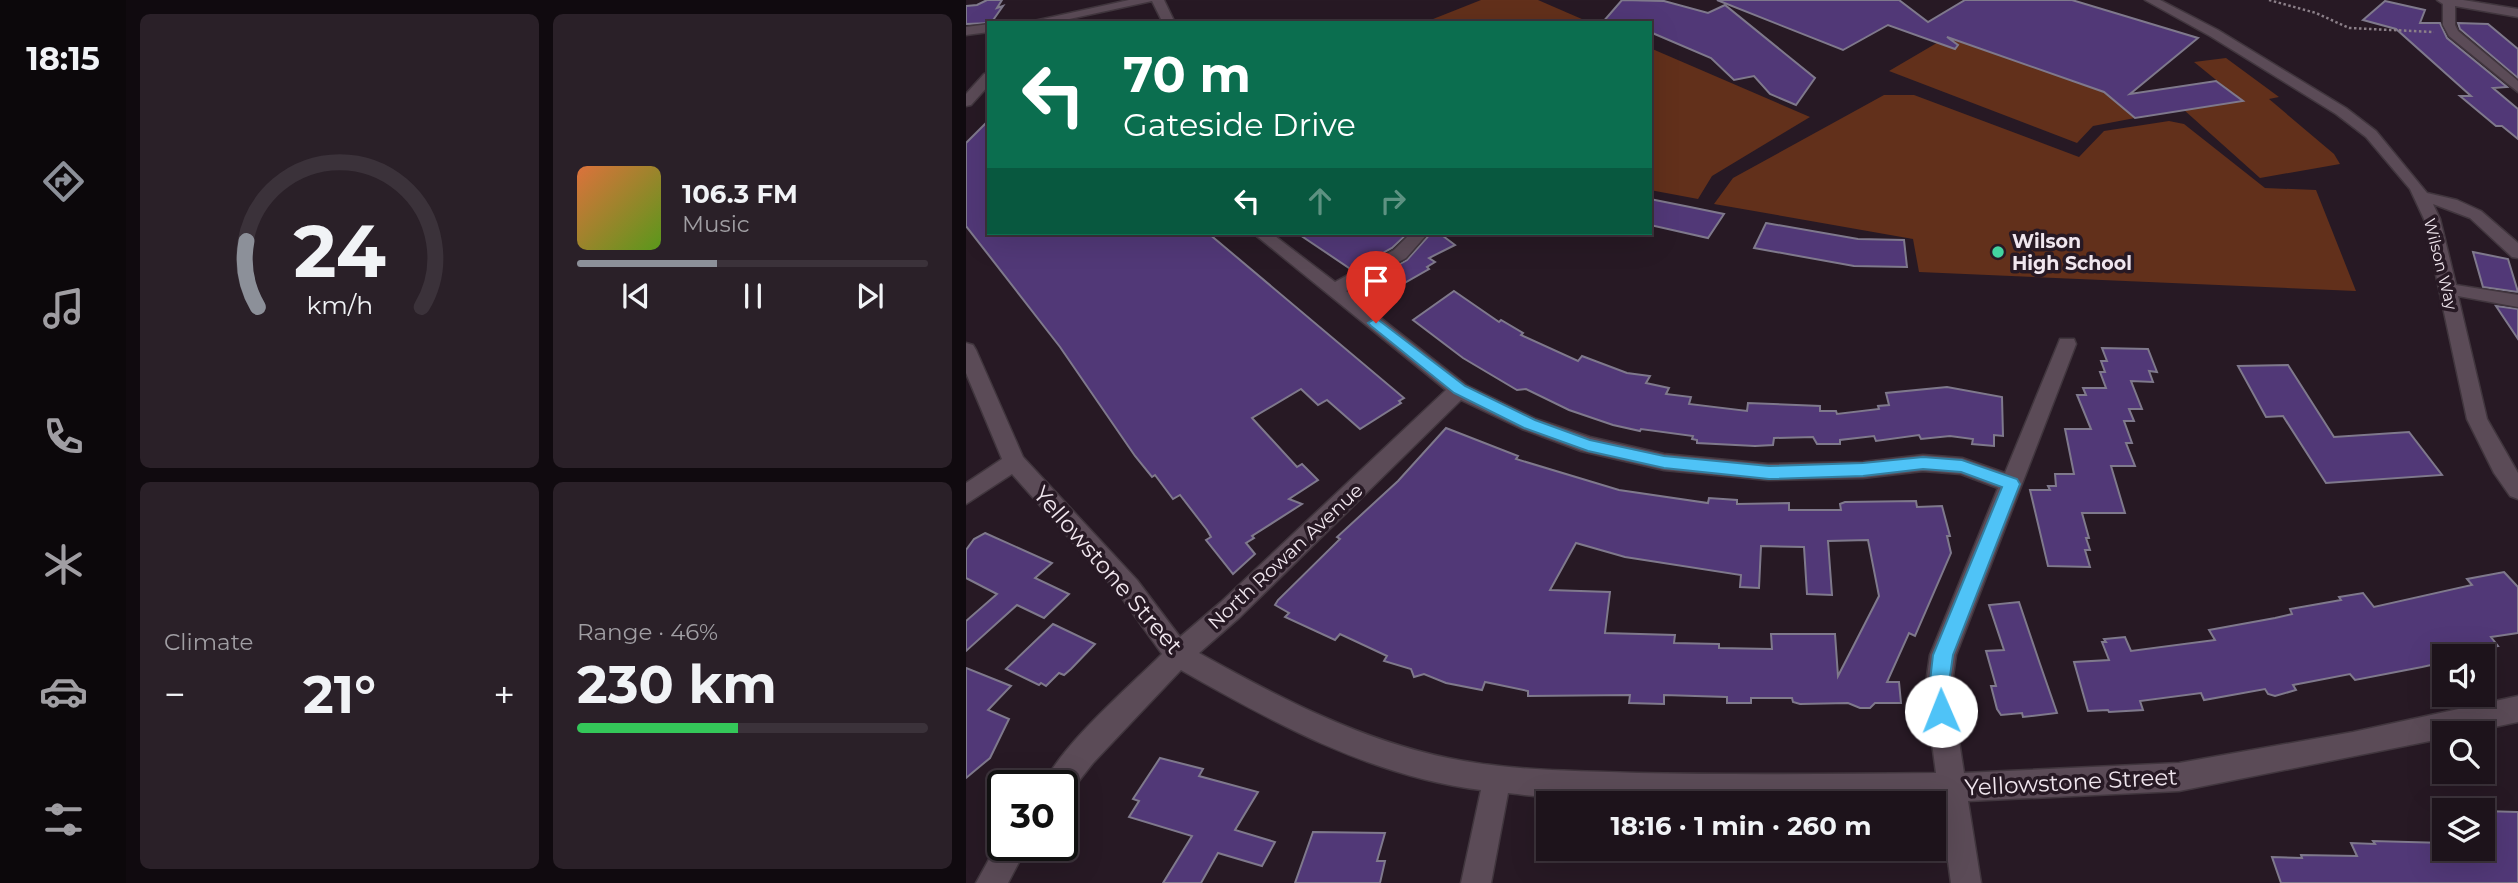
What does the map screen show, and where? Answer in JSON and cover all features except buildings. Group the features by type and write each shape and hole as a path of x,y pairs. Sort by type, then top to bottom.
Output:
{"street":[{"path":"1041,21 1146,0"},
{"path":"1158,0 1158,6 1168,21"},
{"name":"Wilson Way","path":"2151,0 2214,33 2341,111 2371,134 2394,158 2421,197 2432,219 2477,419 2502,467 2518,490"},
{"path":"2518,13 2446,1 2449,25 2453,33 2518,88"},
{"path":"966,31 987,28"},
{"path":"966,102 987,79"},
{"path":"2421,197 2446,200 2488,221 2518,253"},
{"path":"1264,235 1459,390 1529,424 1588,445 1664,462 1769,472 1863,470 1923,463 1962,466 2011,484"},
{"path":"1334,290 1400,254 1418,235"},
{"path":"2448,289 2518,301"},
{"path":"1966,883 1938,690 1943,655 2067,344"},
{"name":"Yellowstone Street","path":"966,350 1014,462 1128,587 1178,655 1269,706 1358,745 1448,772 1554,785 1705,789 1952,788 2179,777 2353,745 2518,709"},
{"name":"North Rowan Avenue","path":"1070,770 1178,655 1230,610 1459,390"},
{"path":"966,495 1014,462"},
{"path":"1476,883 1497,780"},
{"path":"991,883 1004,861"}],"path":[{"path":"2269,0 2316,13 2349,28 2453,33"}],"shaded area":[{"path":"1481,0 1538,0 1586,21 1428,21"},
{"path":"1947,37 2106,92 2135,118 2093,126 2077,143 1889,71"},
{"path":"1652,49 1810,117 1712,176 1698,199 1652,190"},
{"path":"2226,58 2279,97 2269,99 2334,154 2340,164 2260,178 2184,110 2242,101 2194,62"},
{"path":"1884,95 1914,95 2079,157 2104,131 2169,121 2184,124 2265,188 2316,190 2356,291 1919,272 1913,239 1714,204 1733,178"}],"place":[{"name":"Wilson High School","path":"1998,252"}],"route":[{"path":"1376,323 1459,390 1529,424 1588,445 1664,462 1769,472 1863,470 1923,463 1962,466 2011,484 1943,655 1938,690 1941,711"}]}
